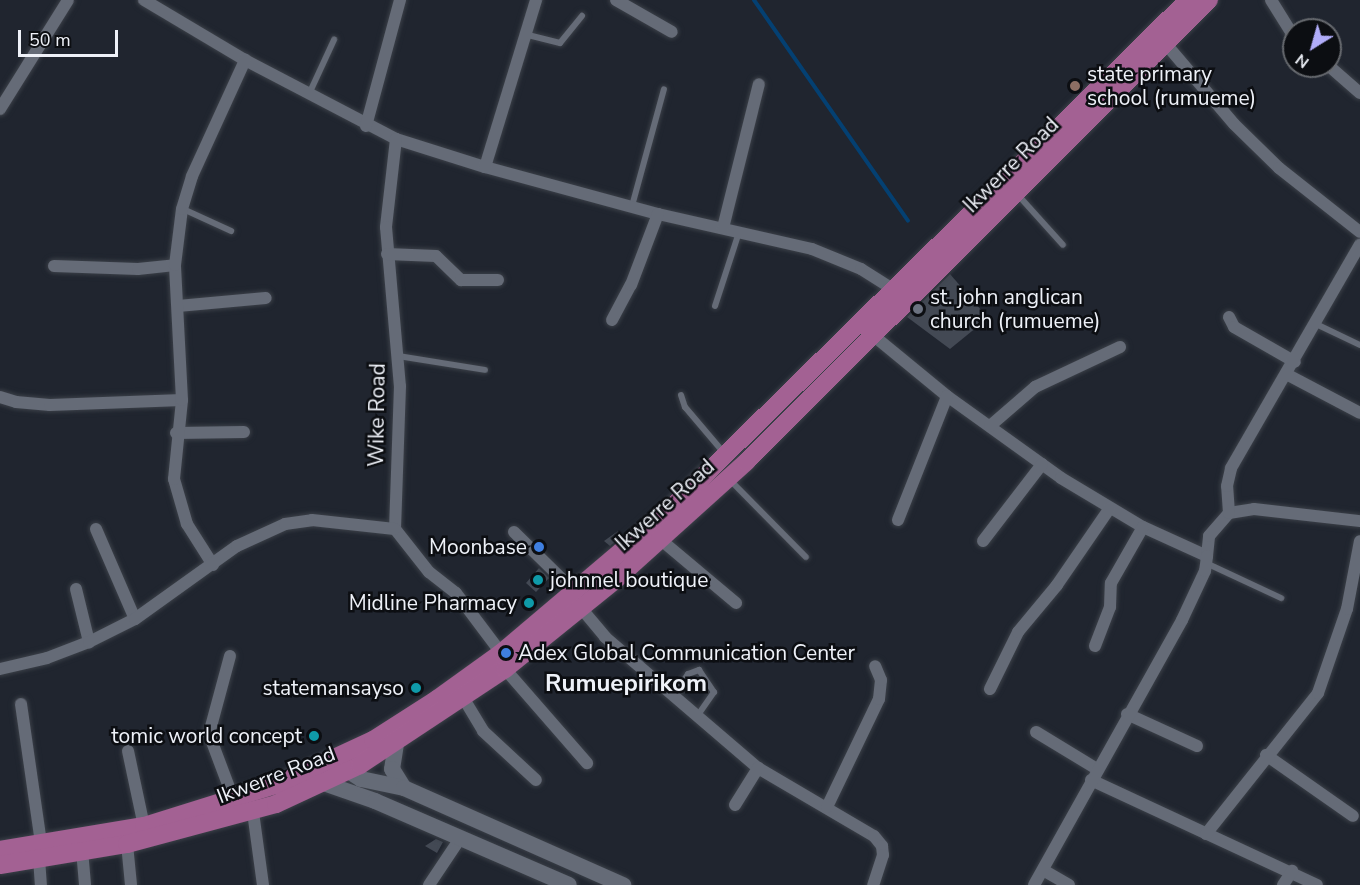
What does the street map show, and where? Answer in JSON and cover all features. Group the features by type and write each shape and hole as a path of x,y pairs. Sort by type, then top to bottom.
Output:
{"main road":[{"name":"Ikwerre Road","path":"0,850 82,850 127,844 253,812 357,772 464,699 503,661 578,600 661,540 728,478 866,329 1188,0"},
{"name":"Ikwerre Road","path":"901,294 1016,192 1209,0"},
{"name":"Ikwerre Road","path":"578,600 727,456 866,329"},
{"name":"Ikwerre Road","path":"0,865 40,850 144,826 302,775 373,740 503,661"}],"street":[{"path":"0,109 68,0"},
{"path":"144,0 245,60 366,126 396,139 485,167 658,213 812,249 861,269 901,294"},
{"path":"366,126 400,0"},
{"path":"485,167 528,35 536,0"},
{"path":"616,0 672,32"},
{"path":"1270,0 1282,18"},
{"path":"1165,43 1234,124 1279,168 1360,232"},
{"path":"213,566 178,502 174,479 176,433 182,400 175,265 182,209 203,145 245,60"},
{"path":"1342,77 1360,93"},
{"path":"723,228 759,84"},
{"name":"Wike Road","path":"395,529 398,356 386,227 396,139"},
{"path":"612,320 631,285 658,213"},
{"path":"1229,513 1227,486 1231,468 1288,375 1360,245"},
{"path":"387,254 436,256 462,280 498,280"},
{"path":"54,266 138,269 175,265"},
{"path":"178,306 266,298"},
{"path":"1230,317 1234,327 1295,362"},
{"path":"866,329 947,396 1042,464 1110,508 1206,559"},
{"path":"990,426 1035,387 1120,347"},
{"path":"1288,375 1360,413"},
{"path":"898,520 947,396"},
{"path":"0,397 50,405 182,400"},
{"path":"176,433 244,432"},
{"path":"983,541 1042,464"},
{"path":"990,689 1018,632 1051,593 1110,508"},
{"path":"1034,885 1127,714 1182,620 1206,559 1212,531 1229,513 1254,509 1360,521"},
{"path":"0,669 47,658 89,642 135,619 213,566 237,546 292,522 312,520 395,529 429,572 456,593 503,661 587,762"},
{"path":"1095,646 1110,607 1111,583 1143,527"},
{"path":"96,529 135,619"},
{"path":"514,532 578,600 605,637 675,694 758,768 874,836 882,846 873,885"},
{"path":"661,540 736,603"},
{"path":"1206,834 1266,755 1318,693 1347,609 1360,541"},
{"path":"76,589 89,642"},
{"path":"230,656 209,734 233,798"},
{"path":"827,807 879,699 881,680 875,666"},
{"path":"464,699 483,731 536,780"},
{"path":"21,704 40,850 41,885"},
{"path":"1127,714 1197,746"},
{"path":"1036,732 1097,769"},
{"path":"357,772 373,740"},
{"path":"396,744 392,768 404,788"},
{"path":"128,751 144,826"},
{"path":"1266,755 1353,816"},
{"path":"332,759 357,772 404,788 623,885"},
{"path":"735,805 758,768"},
{"path":"357,772 375,801"},
{"path":"302,775 324,785 375,801 459,840 565,884"},
{"path":"1091,780 1292,871 1317,885"},
{"path":"253,812 263,885"},
{"path":"429,885 459,840"},
{"path":"127,844 131,885"},
{"path":"82,850 85,885"},
{"path":"1042,870 1069,885"},
{"path":"1283,885 1292,871"}],"lane":[{"path":"528,35 560,43 582,16"},
{"path":"309,95 334,40"},
{"path":"632,206 664,89"},
{"path":"1016,192 1063,245"},
{"path":"182,209 231,231"},
{"path":"715,306 739,232"},
{"path":"1316,324 1360,345"},
{"path":"398,356 485,370"},
{"path":"681,394 685,407 727,456"},
{"path":"728,478 806,557"},
{"path":"1206,559 1281,598"},
{"path":"675,694 688,674 699,670 714,692 698,715"}],"building":[{"name":"st. john anglican church (rumueme)","path":"950,274 988,318 950,349 907,317"},
{"path":"618,531 622,536 610,546 604,541"},
{"name":"johnnel boutique","path":"539,568 549,578 536,592 526,583"},
{"path":"436,839 443,842 437,853 425,846"}],"waterway":[{"path":"754,0 908,221"}],"place":[{"name":"state primary school (rumueme)","path":"1075,86"},
{"name":"st. john anglican church (rumueme)","path":"918,309"},
{"name":"Moonbase","path":"539,547"},
{"name":"johnnel boutique","path":"538,580"},
{"name":"Midline Pharmacy","path":"529,603"},
{"name":"Adex Global Communication Center","path":"506,653"},
{"name":"statemansayso","path":"416,688"},
{"name":"tomic world concept","path":"314,736"}],"district":[{"name":"Rumuepirikom","path":"626,684"}]}
